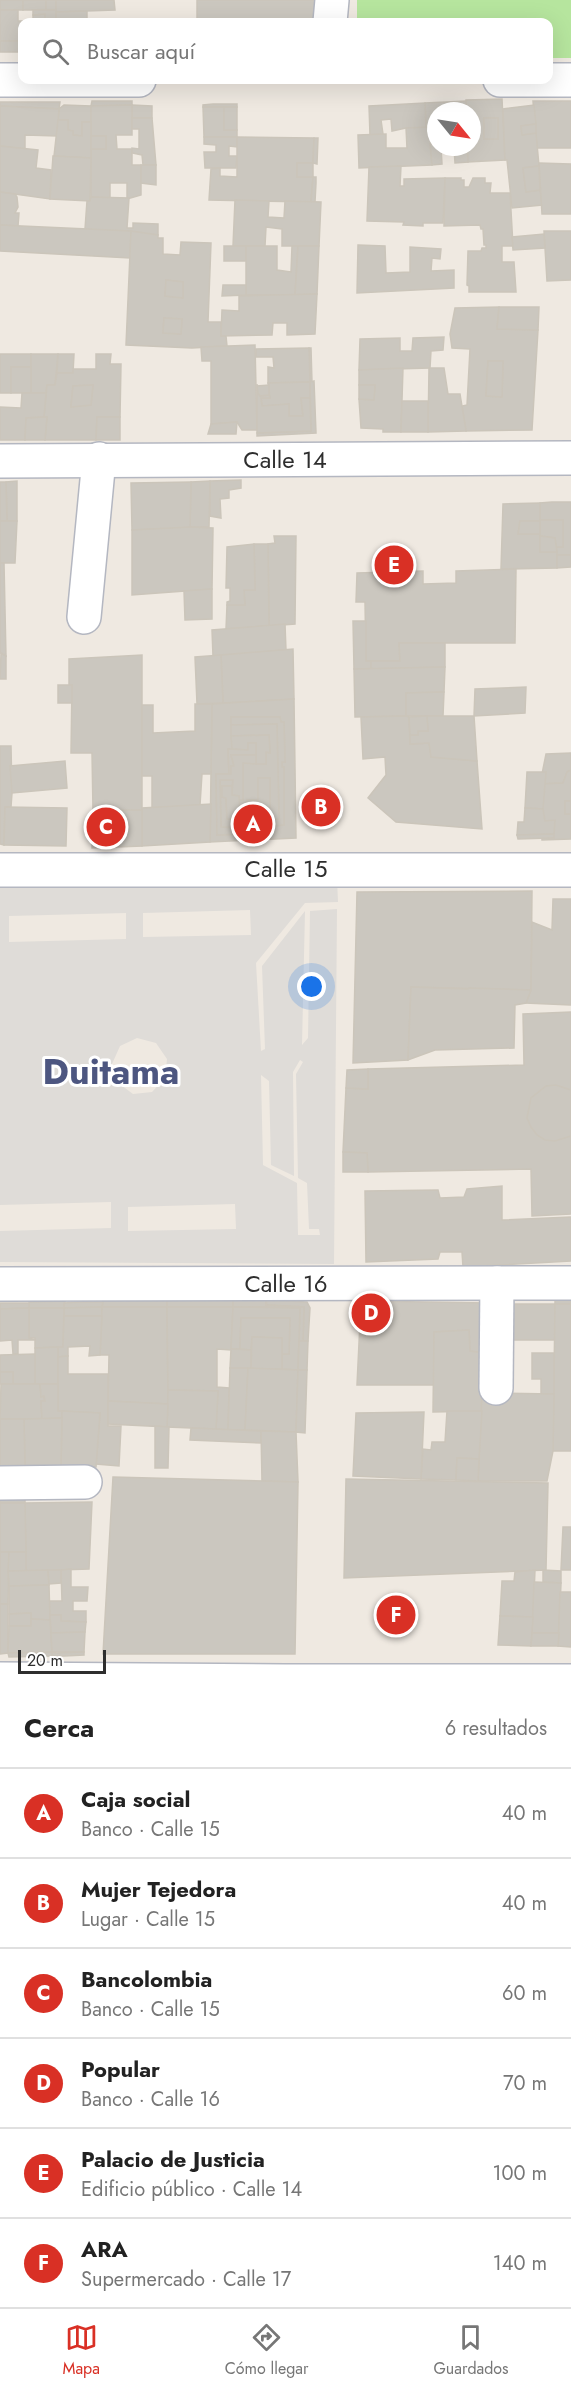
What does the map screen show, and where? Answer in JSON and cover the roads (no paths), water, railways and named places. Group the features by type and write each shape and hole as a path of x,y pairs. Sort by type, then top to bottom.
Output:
{"street":[{"path":"330,18 332,0"},
{"path":"0,80 18,80"},
{"path":"553,80 571,80"},
{"name":"Calle 14","path":"0,460 571,458"},
{"path":"84,617 99,459"},
{"name":"Calle 15","path":"0,870 571,870"},
{"path":"495,1388 497,1283"},
{"name":"Calle 16","path":"0,1284 571,1283"},
{"path":"0,1483 85,1482"},
{"path":"0,1679 319,1685 571,1681"}],"place":[{"name":"Palacio de Justicia","path":"394,565"},
{"name":"Mujer Tejedora","path":"321,807"},
{"name":"Caja social","path":"253,824"},
{"name":"Bancolombia","path":"106,827"},
{"name":"Popular","path":"371,1313"},
{"name":"ARA","path":"396,1615"}],"district":[{"name":"Duitama","path":"111,1071"}]}
